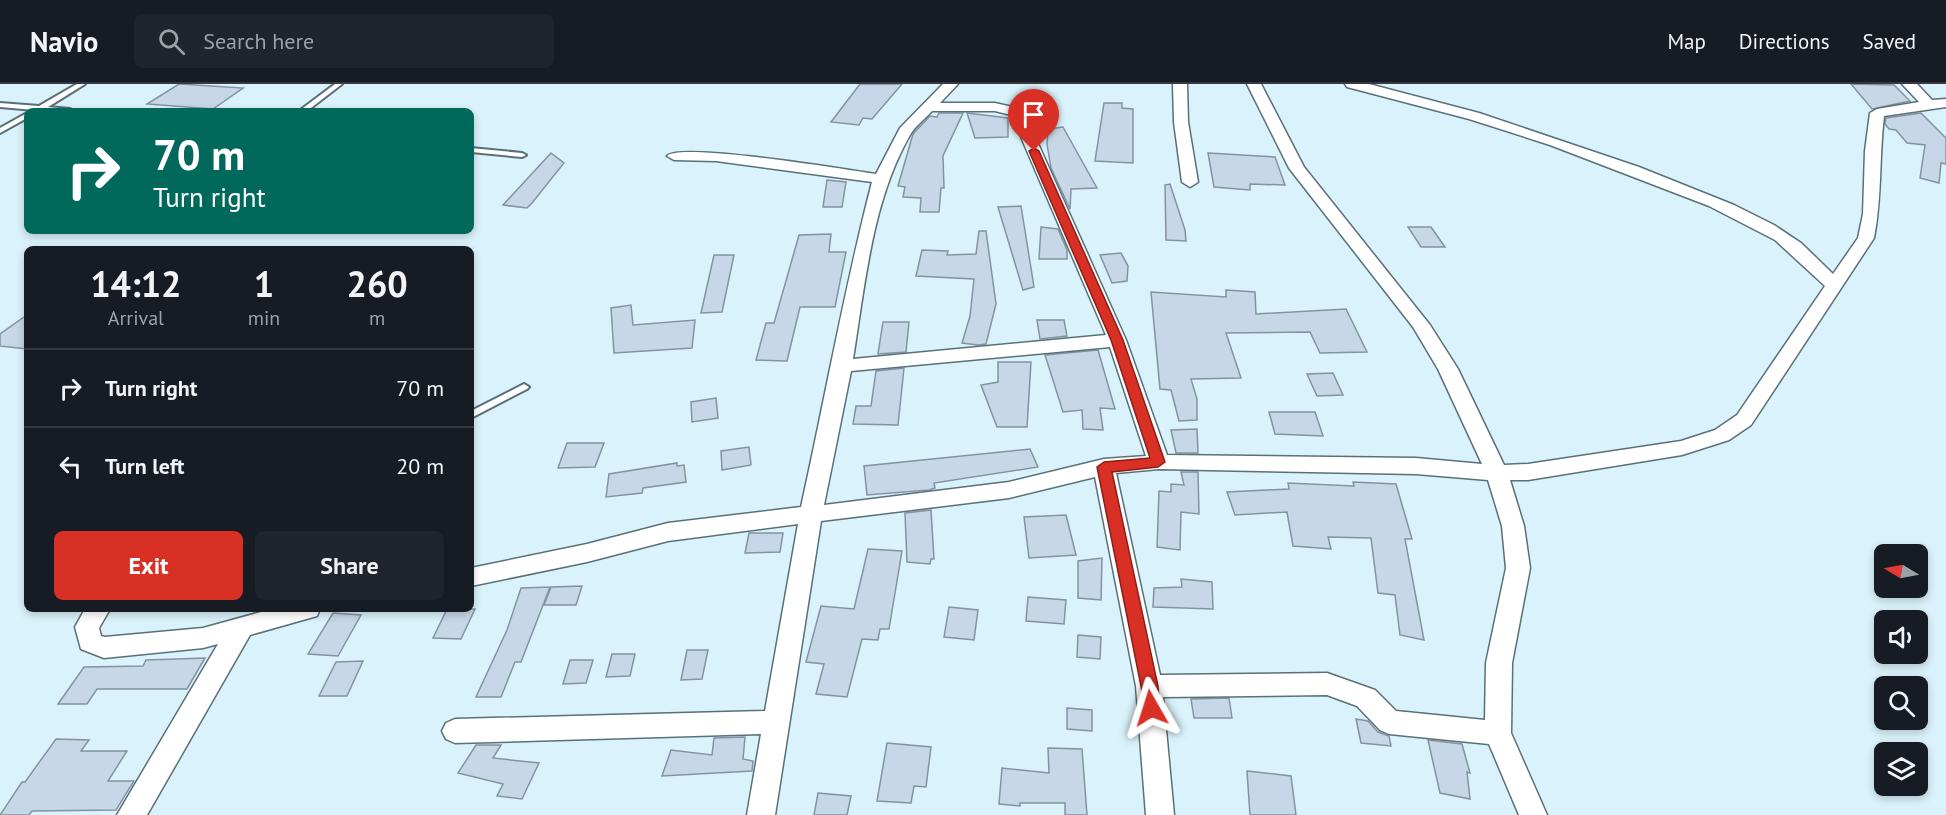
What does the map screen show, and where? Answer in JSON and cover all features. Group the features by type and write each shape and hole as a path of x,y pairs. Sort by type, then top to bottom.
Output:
{"street":[{"path":"761,815 811,513 842,366 861,254 882,179 905,131 951,84"},
{"path":"1180,84 1181,122 1190,182"},
{"path":"1254,84 1297,168 1421,325 1448,369 1497,473 1513,526 1518,568 1499,663 1498,733 1533,815"},
{"path":"1352,84 1413,98 1551,139 1720,205 1781,236 1834,285"},
{"path":"1909,84 1937,104"},
{"path":"474,576 668,532 1009,490 1104,467 1158,462 1416,466 1497,473 1528,472 1682,448 1722,435 1744,420 1866,238 1871,214 1872,151 1877,113 1937,104"},
{"path":"927,107 995,107 1021,113 1025,130 1117,340 1158,462"},
{"path":"675,156 716,158 882,179"},
{"path":"842,366 1117,340"},
{"path":"1104,467 1149,686 1160,815"},
{"path":"96,612 87,627 90,642 104,648 203,638 255,619 292,612"},
{"path":"131,815 255,619"},
{"path":"1149,686 1327,684 1366,698 1389,722 1498,733"},
{"path":"455,730 777,722"}],"lane":[{"path":"40,108 82,84"},
{"path":"307,108 339,84"},
{"path":"0,105 24,108"},
{"path":"0,131 24,117"},
{"path":"474,150 522,155"},
{"path":"474,413 524,387"}],"building":[{"path":"179,84 243,88 214,108 147,104"},
{"path":"860,84 902,84 872,119 863,118 859,125 831,122"},
{"path":"1851,84 1894,85 1910,101 1872,109"},
{"path":"1104,103 1122,103 1122,108 1133,109 1133,163 1095,161"},
{"path":"939,113 963,113 943,156 944,188 941,188 939,212 920,212 921,198 903,197 905,187 898,186 913,134 930,116 937,117"},
{"path":"967,113 1008,118 1008,137 975,138"},
{"path":"1921,113 1946,138 1946,164 1941,163 1939,183 1920,178 1925,145 1907,143 1896,130 1889,129 1885,124 1886,118"},
{"path":"1063,127 1097,188 1071,189 1070,209 1051,168 1047,144 1048,129"},
{"path":"551,153 564,163 532,203 527,208 503,205"},
{"path":"1208,153 1275,157 1285,185 1250,184 1250,190 1214,187"},
{"path":"827,180 846,182 842,207 823,207"},
{"path":"1170,184 1185,230 1186,241 1166,240 1165,185"},
{"path":"1021,206 1034,287 1023,290 998,207"},
{"path":"1041,227 1058,229 1067,250 1067,259 1039,259"},
{"path":"1408,227 1431,227 1445,247 1421,247"},
{"path":"979,231 986,231 996,304 986,344 978,345 962,343 970,316 974,279 916,276 922,250 948,251 947,255 976,254"},
{"path":"831,234 829,252 846,252 835,307 800,307 787,361 756,360 766,323 774,323 799,235"},
{"path":"1121,253 1128,266 1127,281 1112,283 1100,255"},
{"path":"714,255 734,255 722,312 701,313"},
{"path":"1226,290 1255,292 1256,314 1346,309 1367,352 1320,353 1310,332 1226,333 1241,378 1191,379 1197,399 1197,420 1179,421 1171,390 1160,389 1151,292 1226,297"},
{"path":"631,305 633,325 695,320 692,348 614,353 611,308"},
{"path":"24,317 24,349 0,346 0,334"},
{"path":"1037,320 1064,320 1067,336 1040,339"},
{"path":"883,322 909,322 906,352 878,354"},
{"path":"1098,350 1115,409 1100,408 1103,430 1083,429 1082,410 1063,412 1045,355"},
{"path":"998,362 1031,362 1027,427 997,427 981,385 998,382"},
{"path":"904,368 898,425 853,424 856,406 871,406 876,371"},
{"path":"1333,373 1343,395 1317,396 1307,374"},
{"path":"716,398 718,418 692,422 691,402"},
{"path":"1269,412 1315,412 1323,436 1275,434"},
{"path":"1197,429 1198,453 1176,453 1171,430"},
{"path":"567,443 604,443 595,467 558,468"},
{"path":"749,447 751,465 722,470 721,451"},
{"path":"1030,449 1038,467 934,483 935,488 929,490 867,495 864,466"},
{"path":"677,463 677,466 684,465 686,482 643,488 642,493 606,497 609,474"},
{"path":"1181,472 1198,472 1199,514 1181,512 1180,550 1157,547 1159,491 1171,492 1171,484 1184,485"},
{"path":"1353,482 1396,484 1412,539 1405,539 1424,640 1400,635 1395,595 1378,593 1371,538 1328,537 1331,549 1293,546 1287,512 1235,515 1227,492 1289,489 1288,483 1354,486"},
{"path":"931,510 934,559 931,559 930,564 907,562 905,513"},
{"path":"1066,515 1076,555 1029,558 1024,517"},
{"path":"749,533 783,533 780,552 745,553"},
{"path":"868,549 902,551 889,629 880,629 878,640 862,639 847,697 816,694 824,664 806,662 821,606 854,609"},
{"path":"1102,558 1101,600 1078,598 1078,561"},
{"path":"1181,579 1212,582 1213,609 1153,607 1154,588 1182,587"},
{"path":"582,586 576,605 544,605 551,587"},
{"path":"550,587 521,662 515,662 501,697 476,697 507,630 521,588"},
{"path":"1028,597 1066,600 1064,624 1026,621"},
{"path":"949,607 978,610 974,640 944,637"},
{"path":"446,612 474,612 461,639 433,638"},
{"path":"333,613 361,615 338,656 308,654"},
{"path":"1078,635 1101,637 1100,659 1077,657"},
{"path":"687,650 708,650 702,679 681,680"},
{"path":"612,654 635,654 630,676 606,677"},
{"path":"205,658 187,689 97,689 87,704 58,704 84,667 143,666 146,660"},
{"path":"570,660 593,660 586,683 563,684"},
{"path":"363,661 347,696 319,696 336,662"},
{"path":"1229,698 1232,718 1194,718 1191,699"},
{"path":"1067,708 1092,710 1092,731 1067,729"},
{"path":"1356,719 1368,721 1378,732 1389,736 1391,746 1361,743"},
{"path":"745,737 743,759 753,761 752,771 662,776 671,750 712,755 714,738"},
{"path":"56,739 89,740 81,751 127,751 108,781 134,781 116,810 32,811 29,815 0,815 22,782 25,782"},
{"path":"1428,740 1462,744 1470,773 1467,772 1470,799 1440,793"},
{"path":"887,743 931,747 926,787 914,786 911,803 877,801"},
{"path":"476,745 501,745 493,758 539,763 522,799 497,796 503,784 458,773"},
{"path":"1048,748 1082,749 1087,815 1065,815 1065,803 1020,803 1020,806 999,804 1002,768 1049,773"},
{"path":"1247,771 1291,776 1296,815 1250,815"},
{"path":"818,793 851,796 847,815 814,815"}],"route":[{"path":"1034,151 1117,340 1158,462 1104,467 1149,686 1151,708"}]}
